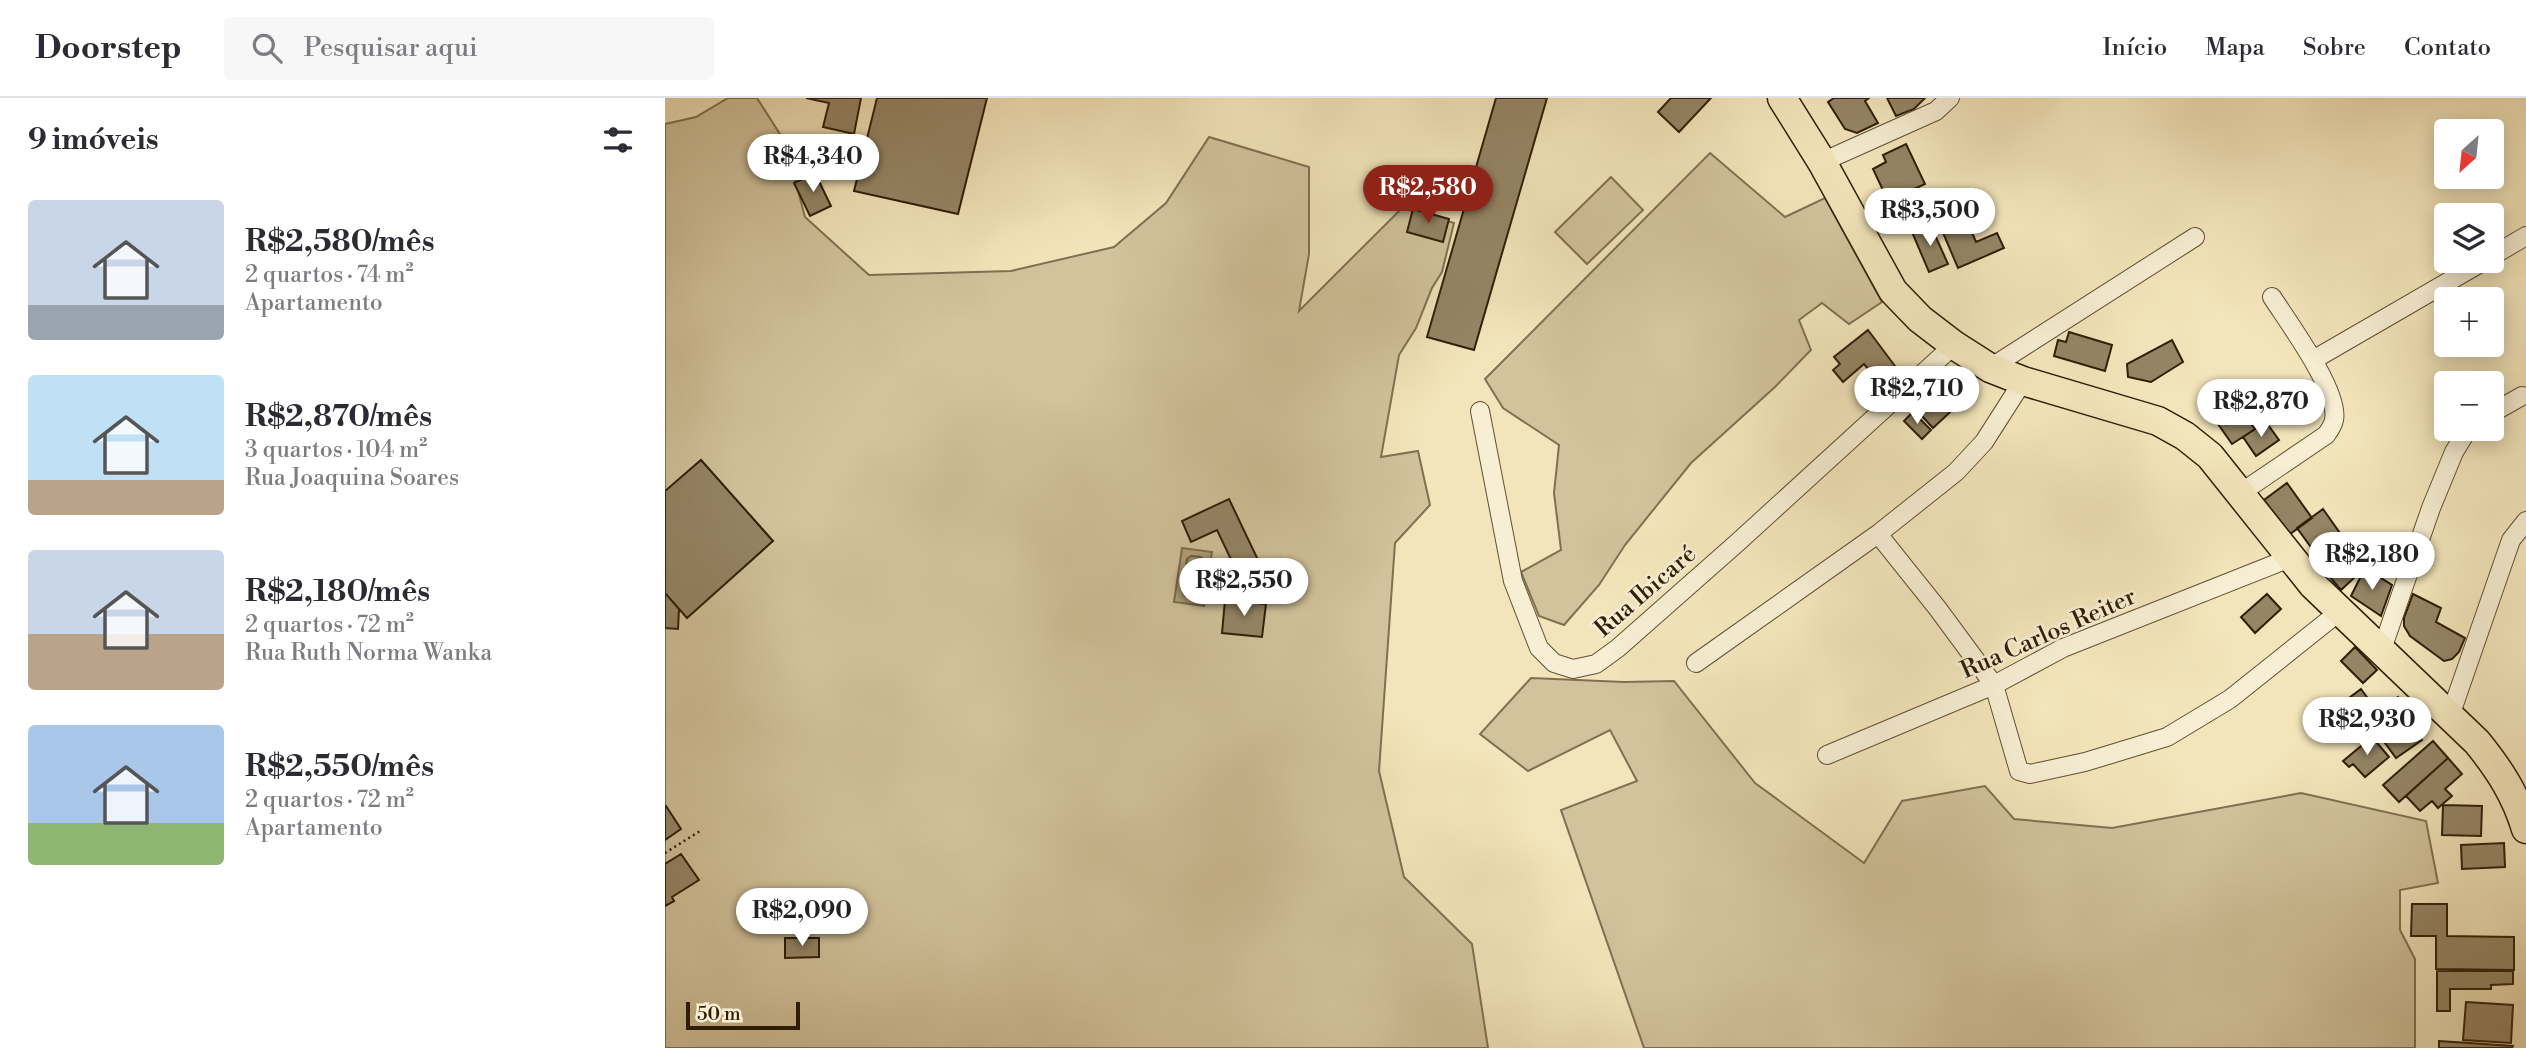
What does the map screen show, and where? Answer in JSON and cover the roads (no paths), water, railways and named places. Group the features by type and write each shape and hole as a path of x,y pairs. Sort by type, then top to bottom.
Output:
{"main road":[{"path":"1782,98 1822,162 1893,291 1920,319 1990,368 2023,381 2158,421 2185,436 2210,456 2290,558 2339,612 2477,742 2500,771 2524,812"}],"street":[{"path":"1822,162 1936,111 1950,98"},
{"path":"2504,249 2526,236"},
{"path":"1990,368 2195,237"},
{"path":"2313,360 2463,273"},
{"path":"2239,494 2326,435 2334,421 2334,406 2313,360 2272,297"},
{"name":"Rua Ibicaré","path":"1480,411 1513,582 1539,648 1553,663 1573,669 1596,664 1618,648 1954,345"},
{"path":"1696,663 1878,534 1956,472 1984,442 2023,381"},
{"path":"2504,406 2522,396"},
{"path":"2381,652 2431,508 2461,441"},
{"path":"2450,716 2511,540 2526,521"},
{"path":"1878,534 1994,685 2019,771 2030,774 2085,762 2167,737 2230,699 2339,612"},
{"name":"Rua Carlos Reiter","path":"1827,754 1994,685 2063,648 2290,558"}],"water":[{"path":"1182,548 1212,552 1204,606 1174,602"}]}
